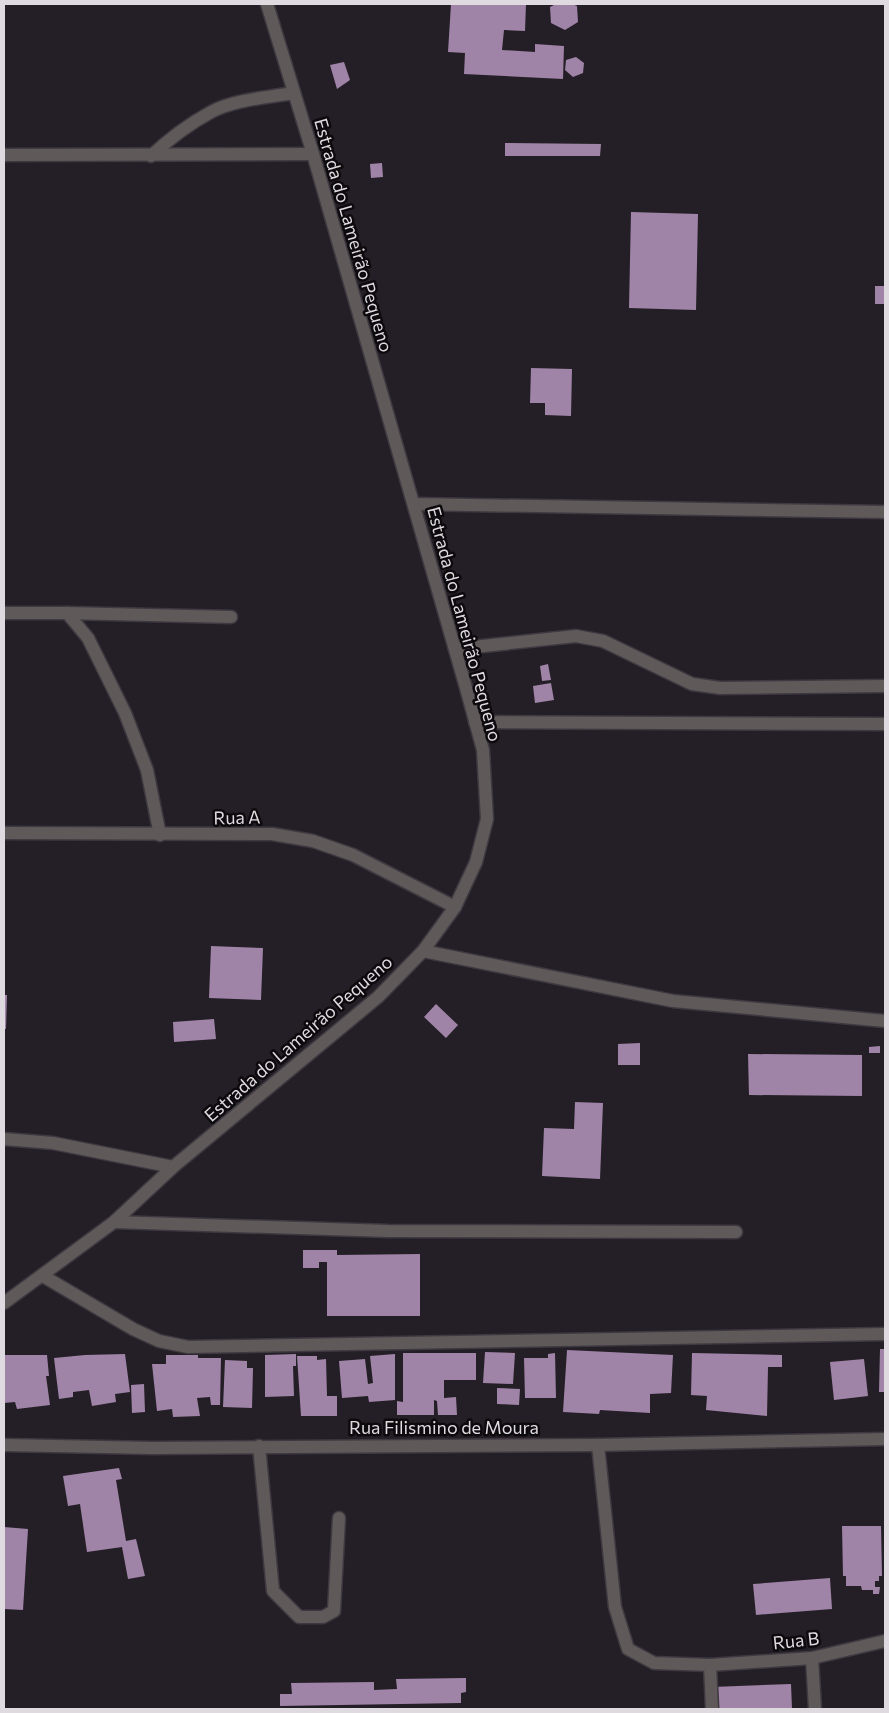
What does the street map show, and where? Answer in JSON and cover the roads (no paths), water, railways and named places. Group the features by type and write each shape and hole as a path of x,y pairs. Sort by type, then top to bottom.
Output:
{"street":[{"name":"Estrada do Lameirão Pequeno","path":"4,1303 114,1222 173,1167 378,997 423,951 455,907 476,862 487,819 482,750 475,722 313,154 266,4"},
{"path":"151,156 169,140 212,111 256,99 294,93"},
{"path":"4,155 313,154"},
{"path":"414,504 885,512"},
{"path":"4,613 231,617"},
{"path":"67,613 88,638 125,712 147,770 160,835"},
{"path":"455,649 576,636 602,641 692,684 720,688 885,686"},
{"path":"475,722 885,724"},
{"name":"Rua A","path":"4,833 272,834 313,841 353,855 455,907"},
{"path":"423,951 674,1001 885,1021"},
{"path":"4,1139 54,1143 173,1167"},
{"path":"114,1222 388,1231 736,1232"},
{"path":"43,1276 134,1329 159,1341 188,1346 885,1334"},
{"name":"Rua Filismino de Moura","path":"4,1445 153,1448 598,1445 885,1439"},
{"name":"Rua B","path":"598,1445 615,1607 628,1649 654,1663 710,1665 812,1658 885,1641"},
{"path":"259,1446 273,1591 299,1617 323,1617 334,1611 339,1518"},
{"path":"812,1658 815,1709"},
{"path":"710,1665 712,1709"}]}
